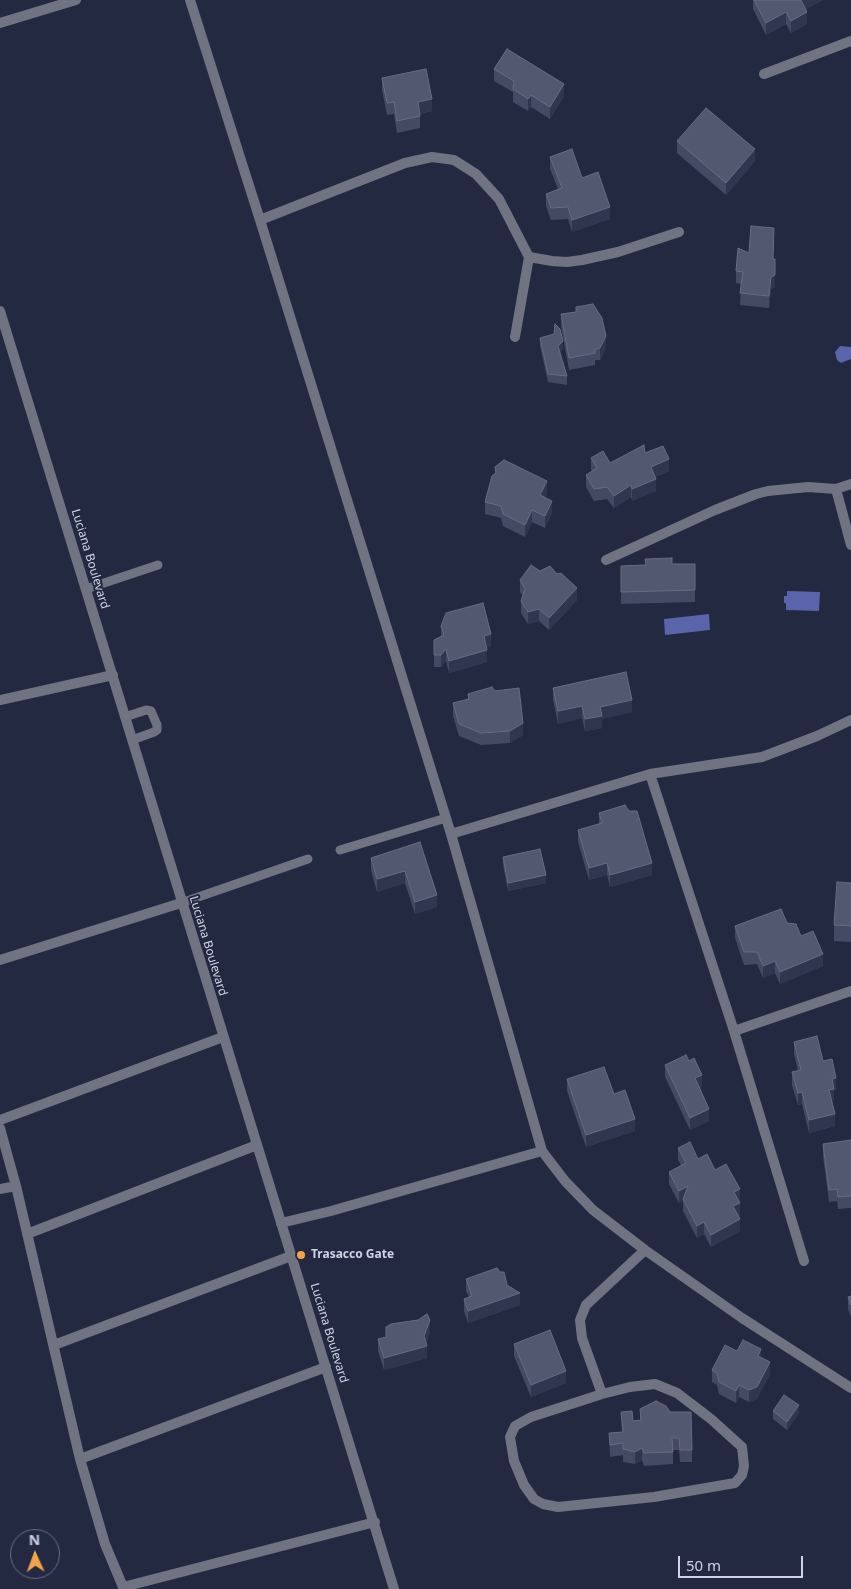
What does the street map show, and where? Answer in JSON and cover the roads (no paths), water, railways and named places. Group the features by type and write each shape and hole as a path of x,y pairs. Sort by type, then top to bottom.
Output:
{"street":[{"path":"0,23 76,0"},
{"path":"190,0 451,834 542,1151 565,1181 593,1210 645,1250 742,1318 851,1388"},
{"path":"764,74 851,41"},
{"path":"260,220 405,163 432,157 454,160 476,174 499,200 529,256 515,337"},
{"path":"529,256 552,261 582,260 618,252 679,232"},
{"name":"Luciana Boulevard","path":"0,311 280,1223 375,1522 394,1589"},
{"path":"606,560 715,510 756,494 808,487 836,489 851,484"},
{"path":"836,489 851,545"},
{"path":"0,700 113,675"},
{"path":"451,834 650,774 762,757 817,736 851,720"},
{"path":"650,774 734,1031 804,1260"},
{"path":"0,960 181,902"},
{"path":"734,1031 851,991"},
{"path":"0,1120 223,1038"},
{"path":"0,1128 16,1186 80,1459 105,1544 123,1588 375,1522"},
{"path":"27,1234 257,1145"},
{"path":"280,1223 330,1211 542,1151"},
{"path":"0,1189 16,1186"},
{"path":"602,1394 582,1338 580,1320 586,1305 645,1250"},
{"path":"54,1345 291,1256"},
{"path":"80,1459 326,1367"},
{"path":"655,1384 677,1393 711,1419 742,1447 744,1466 742,1476 735,1483 654,1497 558,1508 534,1499 524,1485 514,1461 510,1437 515,1426 531,1417 602,1394 630,1387 655,1384"}],"lane":[{"path":"86,589 158,565"},
{"path":"125,717 146,710 150,711 157,725 157,730 154,732 132,740"},
{"path":"340,850 446,818"},
{"path":"181,902 308,859"}],"water":[{"path":"840,346 851,347 851,359 841,363 837,360 835,352"},
{"path":"787,591 820,592 819,611 786,610 784,596 787,596"},
{"path":"709,614 710,630 665,635 664,619"}],"place":[{"name":"Trasacco Gate","path":"301,1255"}]}
